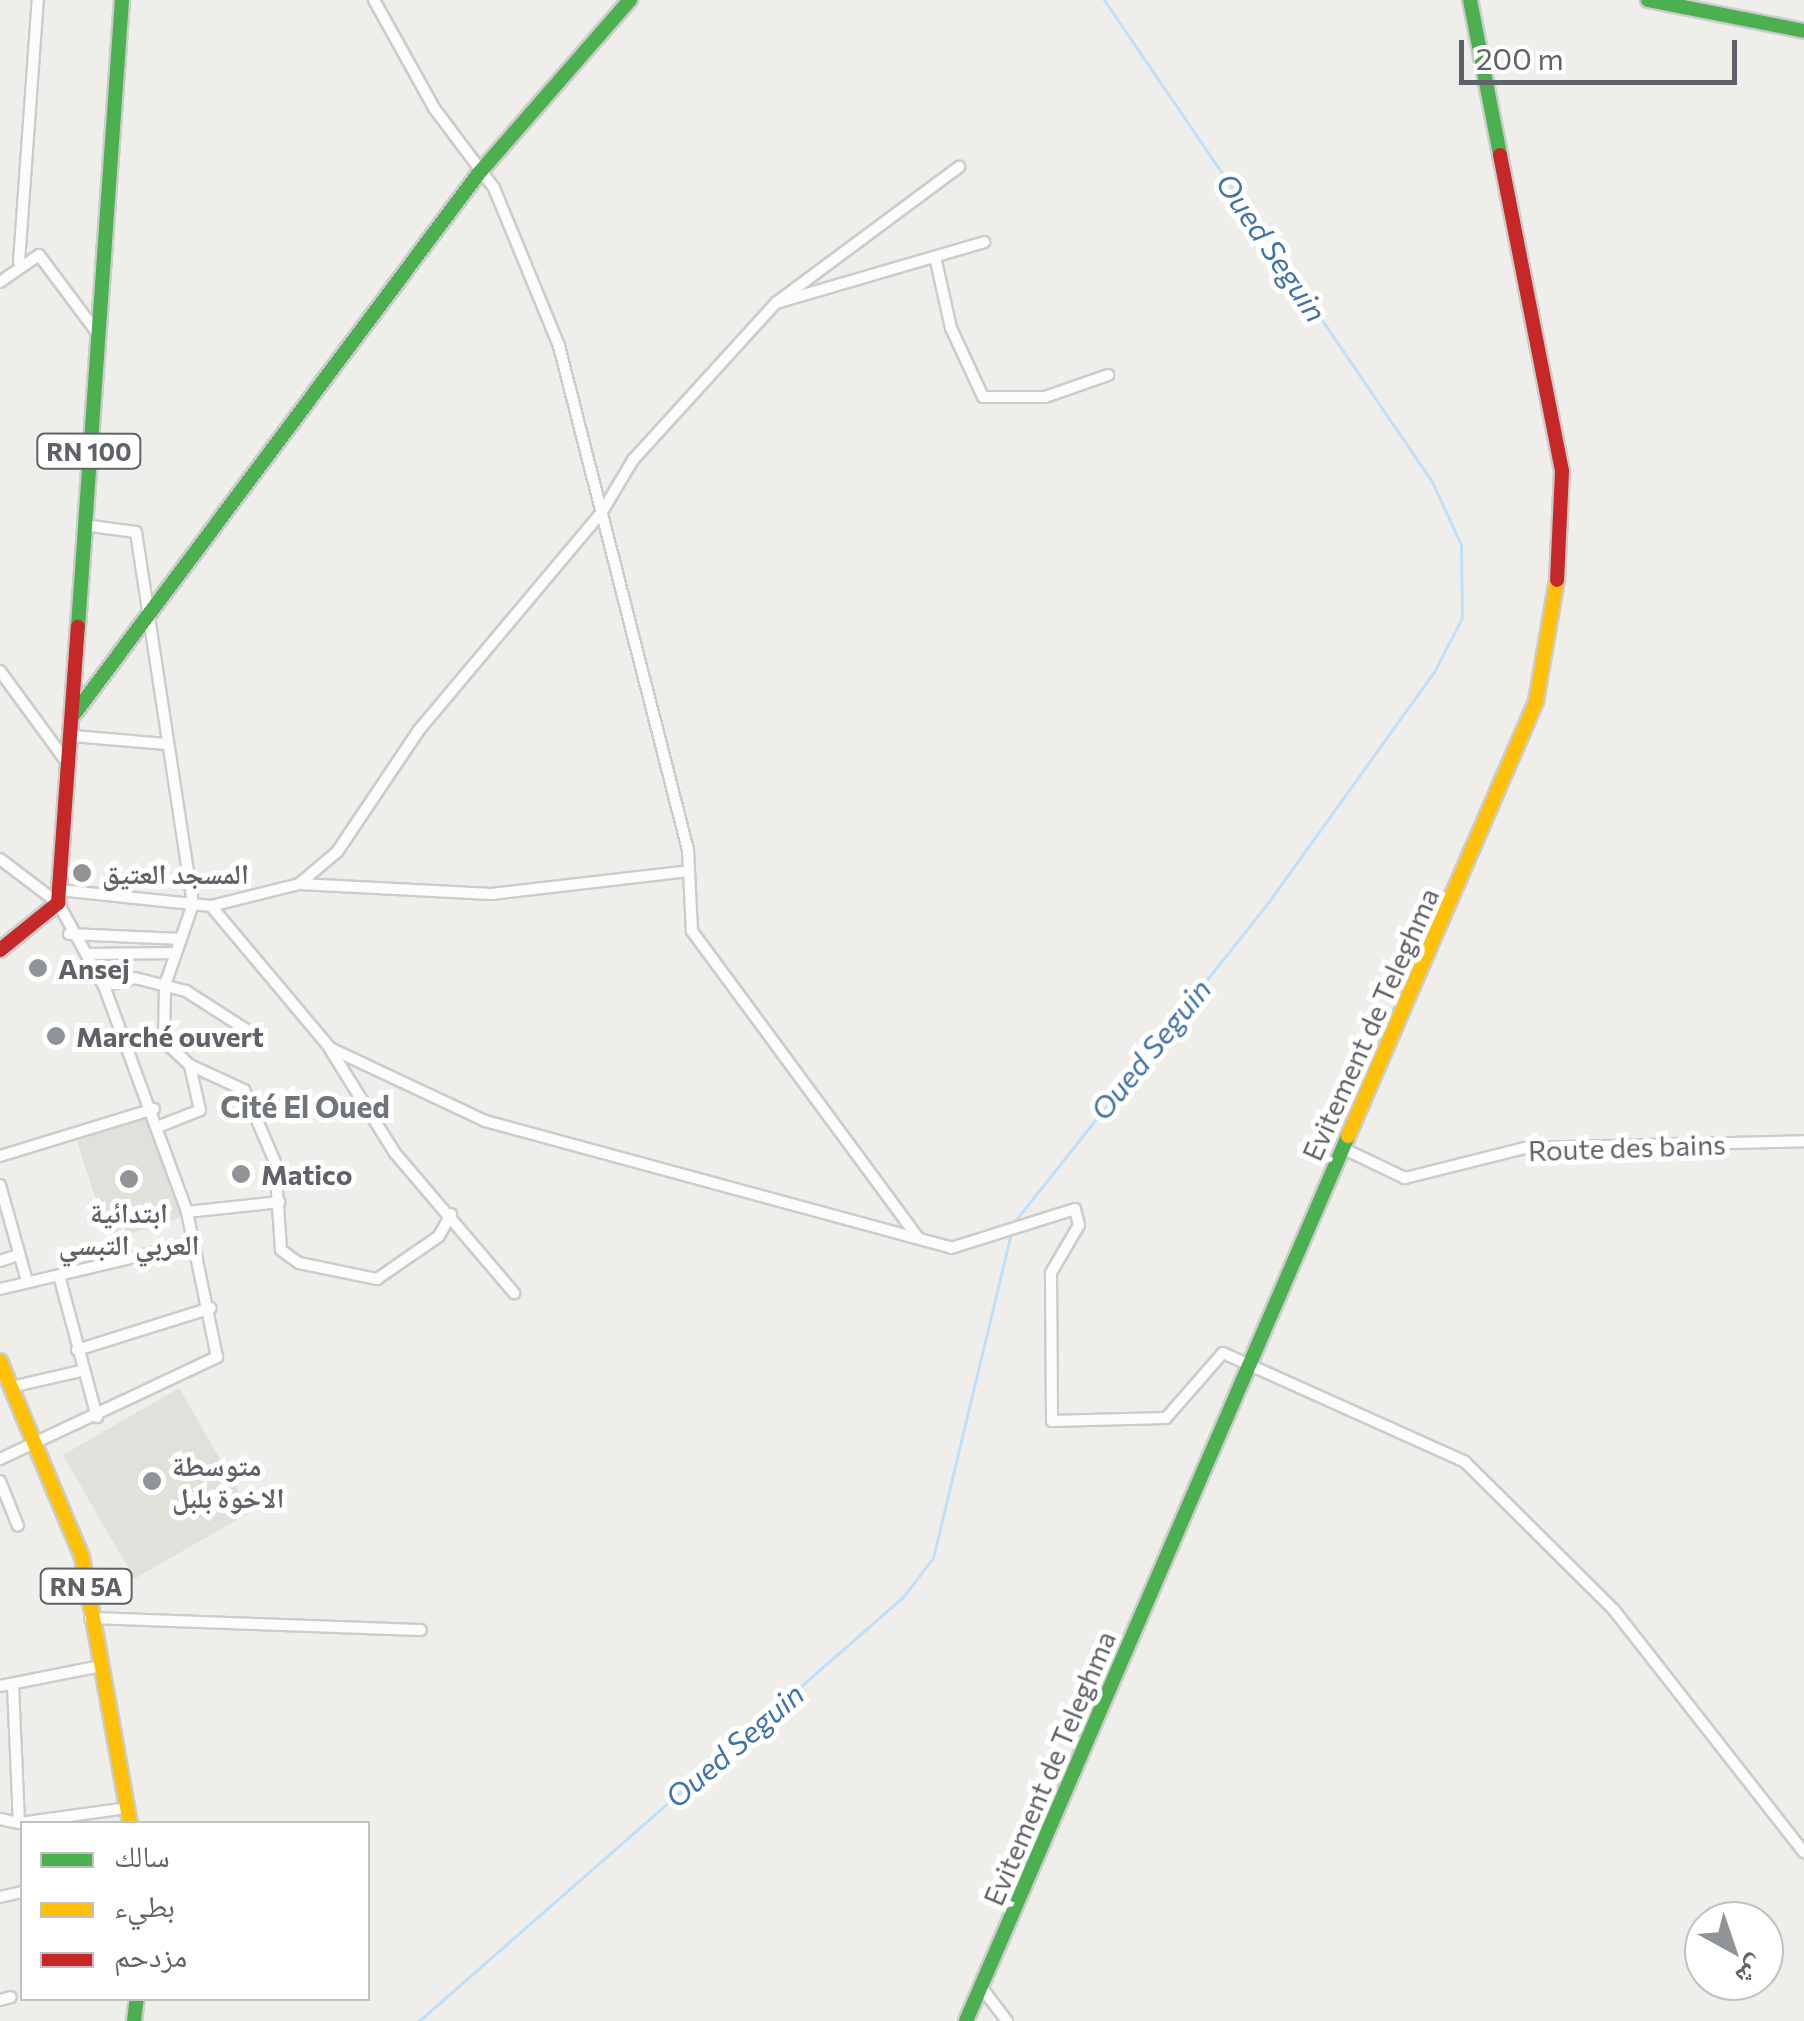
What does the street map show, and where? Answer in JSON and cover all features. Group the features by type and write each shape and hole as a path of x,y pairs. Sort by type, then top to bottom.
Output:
{"main road":[{"name":"RN 100","path":"58,896 76,713 83,525 100,337 122,0"},
{"path":"76,713 478,173 630,0"},
{"name":"Evitement de Teleghma","path":"966,2021 1245,1366 1529,719 1560,560 1551,379 1470,0"},
{"path":"1648,0 1804,31"},
{"path":"0,950 58,896"},
{"name":"RN 5A","path":"0,1361 8,1394 82,1557 96,1667 128,1816"}],"street":[{"path":"19,262 38,0"},
{"path":"374,0 478,173 494,188 559,346 689,871 692,931 918,1238"},
{"path":"299,884 372,810 419,730 602,512 714,362 776,303 958,167"},
{"path":"776,303 936,261 984,242"},
{"path":"0,282 19,262 40,256 100,337"},
{"path":"936,261 951,328 984,396 1045,396 1108,376"},
{"path":"83,525 136,532 146,618 193,904 165,985 164,1041 190,1065 244,1090 264,1123 279,1202 281,1250 299,1263 378,1279 439,1236 451,1214"},
{"path":"0,671 69,764"},
{"path":"72,736 166,744"},
{"path":"0,859 58,896 211,906 299,884 492,894 689,871"},
{"path":"0,1458 214,1364 211,1308 160,1126 104,986 69,934 58,896"},
{"path":"211,906 330,1048 395,1153 451,1214 514,1293"},
{"path":"69,934 181,939"},
{"path":"86,954 176,954"},
{"path":"104,986 136,978 165,985 218,1005 256,1036"},
{"path":"330,1048 485,1121 952,1248 1039,1223 1067,1208 1082,1214 1052,1274 1052,1422 1166,1418 1223,1353 1464,1462 1614,1610 1804,1852"},
{"path":"160,1126 200,1110 190,1065"},
{"path":"0,1156 154,1109"},
{"name":"Route des bains","path":"1342,1148 1405,1178 1524,1148 1804,1142"},
{"path":"0,1185 27,1280"},
{"path":"187,1212 279,1202"},
{"path":"0,1289 27,1280 60,1280 195,1243"},
{"path":"0,1261 20,1255"},
{"path":"60,1280 81,1371 98,1417"},
{"path":"77,1350 211,1308"},
{"path":"8,1394 81,1371"},
{"path":"0,1481 18,1526"},
{"path":"90,1618 420,1630"},
{"path":"0,1686 96,1667"},
{"path":"0,1819 19,1822 13,1684"},
{"path":"37,1821 128,1816"},
{"path":"981,1987 1007,2021"}],"shaded area":[{"name":"ابتدائية العربي التبسي","path":"150,1117 182,1217 109,1241 77,1141"},
{"name":"متوسطة الاخوة بلبل","path":"179,1388 250,1512 134,1579 63,1455"}],"waterway":[{"name":"Oued Seguin","path":"1015,1221 1265,907 1434,672 1462,618 1461,545 1432,482 1104,0"},
{"name":"Oued Seguin","path":"419,2021 903,1597 933,1558 1011,1234"}],"traffic: fast":[{"path":"78,627 122,0"},
{"path":"75,713 479,173 630,0"},
{"path":"1470,0 1500,155"},
{"path":"1648,0 1804,31"},
{"path":"966,2021 1348,1136"},
{"path":"134,2021 137,2001"}],"traffic: slow":[{"path":"1348,1136 1536,701 1557,580"},
{"path":"0,1361 82,1557 129,1821"}],"traffic: jam":[{"path":"1500,155 1562,471 1557,580"},
{"path":"0,950 58,903 78,627"}],"place":[{"name":"المسجد العتيق","path":"82,873"},
{"name":"Ansej","path":"38,968"},
{"name":"Marché ouvert","path":"56,1036"},
{"name":"Matico","path":"241,1174"},
{"name":"ابتدائية العربي التبسي","path":"129,1179"},
{"name":"متوسطة الاخوة بلبل","path":"152,1481"}],"district":[{"name":"Cité El Oued","path":"305,1106"}]}
